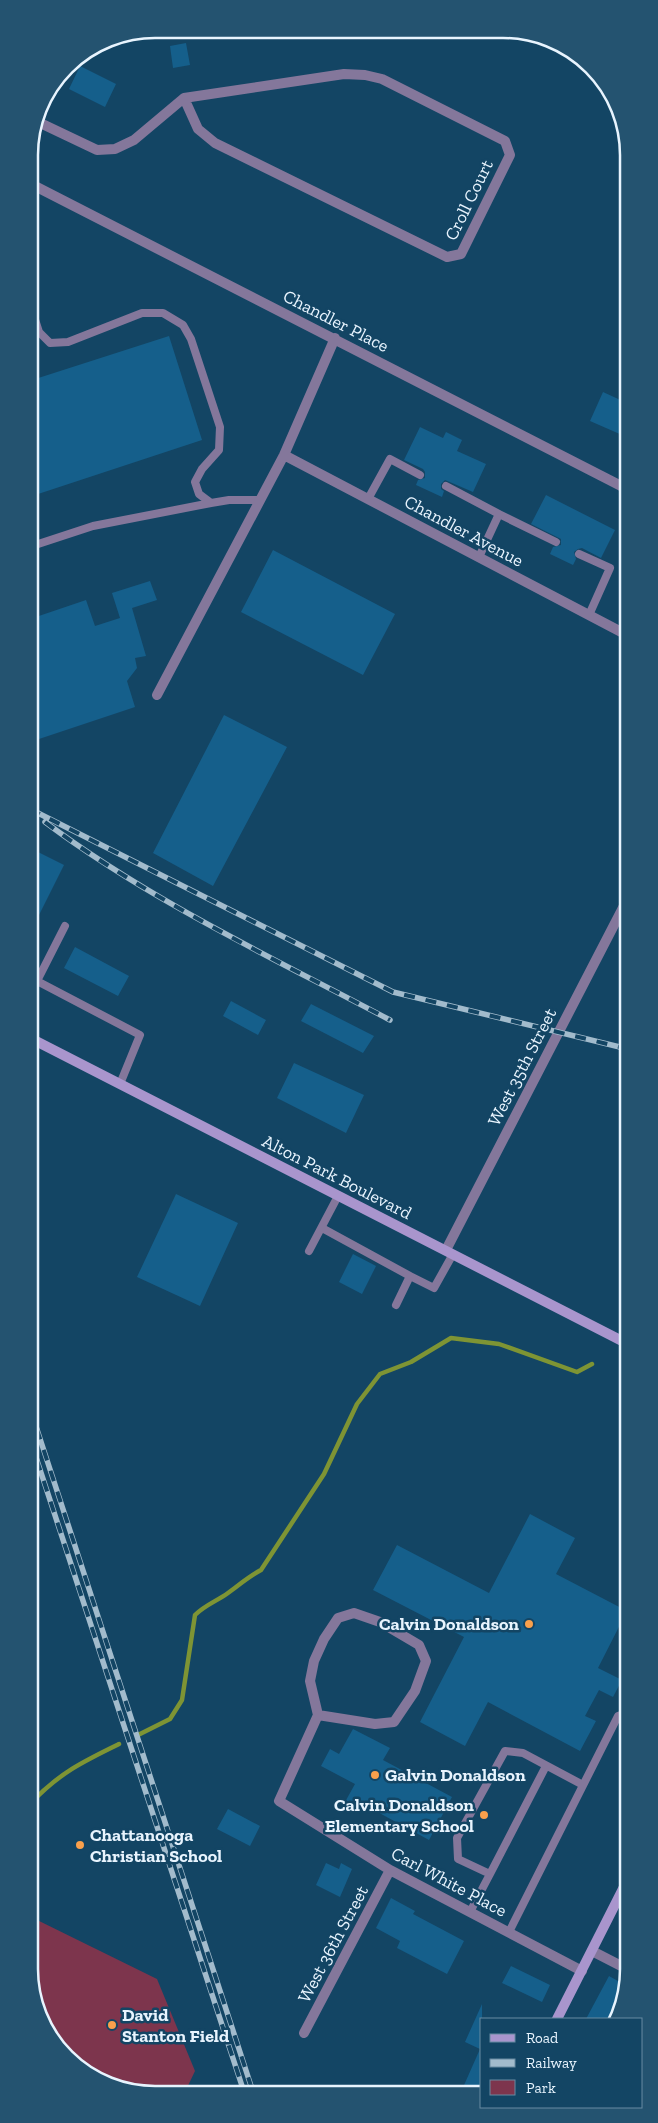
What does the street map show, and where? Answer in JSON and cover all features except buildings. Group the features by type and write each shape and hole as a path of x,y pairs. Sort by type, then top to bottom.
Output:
{"main road":[{"name":"Alton Park Boulevard","path":"38,1042 620,1340"},
{"path":"558,2018 620,1895"}],"street":[{"name":"Croll Court","path":"344,74 365,75 382,79 505,141 510,156 461,254 446,257 215,143 198,129 184,98 344,74"},
{"path":"41,123 97,150 115,149 134,140 184,98"},
{"name":"Chandler Place","path":"38,188 620,485"},
{"path":"157,695 284,455 335,338"},
{"name":"Chandler Avenue","path":"284,455 620,631"},
{"name":"West 35th Street","path":"449,1252 620,916"},
{"path":"354,1613 380,1622 419,1645 426,1661 415,1691 394,1722 375,1724 318,1715 310,1681 314,1661 324,1639 338,1618 354,1613"},
{"name":"Carl White Place","path":"318,1715 279,1801 390,1870 582,1971"},
{"name":"West 36th Street","path":"304,2033 390,1870"},
{"path":"592,1951 620,1965"}],"lane":[{"path":"38,329 50,343 68,342 142,313 163,314 183,326 191,339 220,427 219,450 202,469 195,482 199,494 211,503"},
{"path":"368,499 390,459 420,475"},
{"path":"446,486 556,542"},
{"path":"38,544 93,526 229,500 260,500"},
{"path":"479,557 499,514"},
{"path":"579,554 610,568 589,615"},
{"path":"38,979 64,926"},
{"path":"38,982 140,1035 120,1084"},
{"path":"309,1251 338,1196"},
{"path":"322,1228 434,1288 449,1252"},
{"path":"396,1304 410,1276"},
{"path":"509,1932 620,1715"},
{"path":"490,1874 458,1859 457,1838 504,1750 523,1753 583,1785"},
{"path":"470,1912 546,1766"}],"green space":[{"name":"David Stanton Field","path":"38,1920 157,1979 195,2071 188,2086 139,2085 117,2079 96,2070 72,2051 53,2027 40,1992 38,1977"}],"waterway":[{"path":"138,1735 170,1719 182,1700 195,1615 261,1570 324,1474 357,1404 380,1374 411,1362 451,1338 499,1344 577,1372 592,1364"},
{"path":"38,1796 83,1762 119,1744"}],"railway":[{"path":"38,813 393,992 620,1047"},
{"path":"45,822 85,851 170,903 257,951 390,1020"},
{"path":"38,1433 251,2086"},
{"path":"38,1463 242,2086"}],"place":[{"name":"Calvin Donaldson","path":"529,1624"},
{"name":"Galvin Donaldson","path":"375,1775"},
{"name":"Calvin Donaldson Elementary School","path":"484,1815"},
{"name":"Chattanooga Christian School","path":"80,1845"},
{"name":"David Stanton Field","path":"112,2025"}]}
